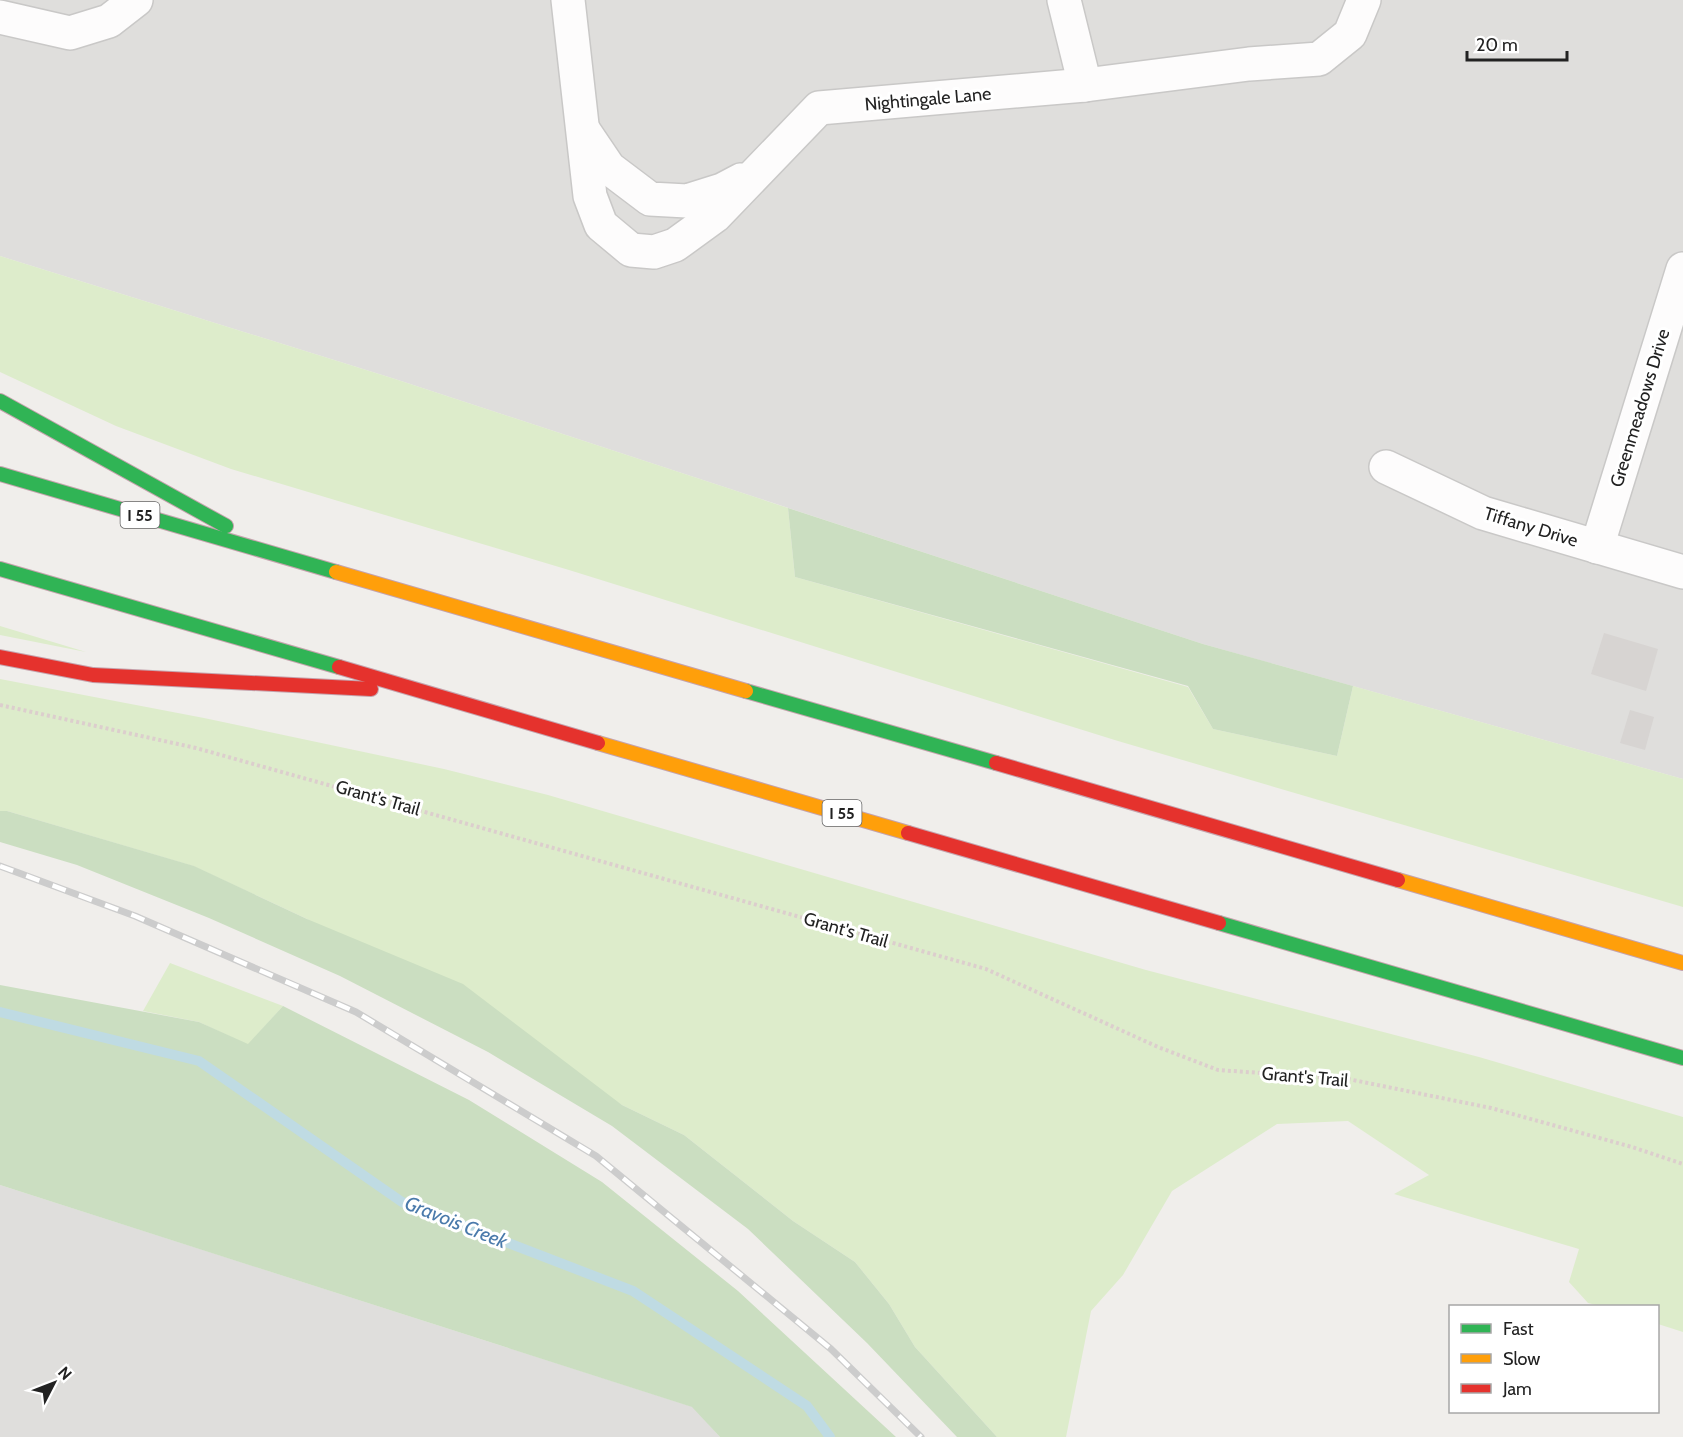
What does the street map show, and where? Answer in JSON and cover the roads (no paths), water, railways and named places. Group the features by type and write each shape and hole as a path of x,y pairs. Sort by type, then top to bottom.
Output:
{"highway":[{"path":"0,401 280,556"},
{"name":"I 55","path":"0,474 1683,963"},
{"name":"I 55","path":"0,569 1683,1058"},
{"path":"0,657 93,675 428,692"}],"street":[{"path":"0,17 69,33 110,21 136,0"},
{"path":"568,0 582,127 609,168 650,199 687,201 722,190 759,171"},
{"path":"1064,0 1085,85"},
{"name":"Nightingale Lane","path":"582,127 590,195 601,225 631,250 654,252 675,245 715,216 819,108 1085,85 1249,64 1319,59 1350,34 1364,0"},
{"name":"Greenmeadows Drive","path":"1597,547 1683,269"},
{"name":"Tiffany Drive","path":"1386,467 1483,513 1683,572"}],"waterway":[{"name":"Gravois Creek","path":"0,1012 199,1061 402,1202 633,1291 807,1406 830,1437"}],"railway":[{"path":"0,866 135,916 356,1012 596,1156 831,1349 921,1437"}]}
